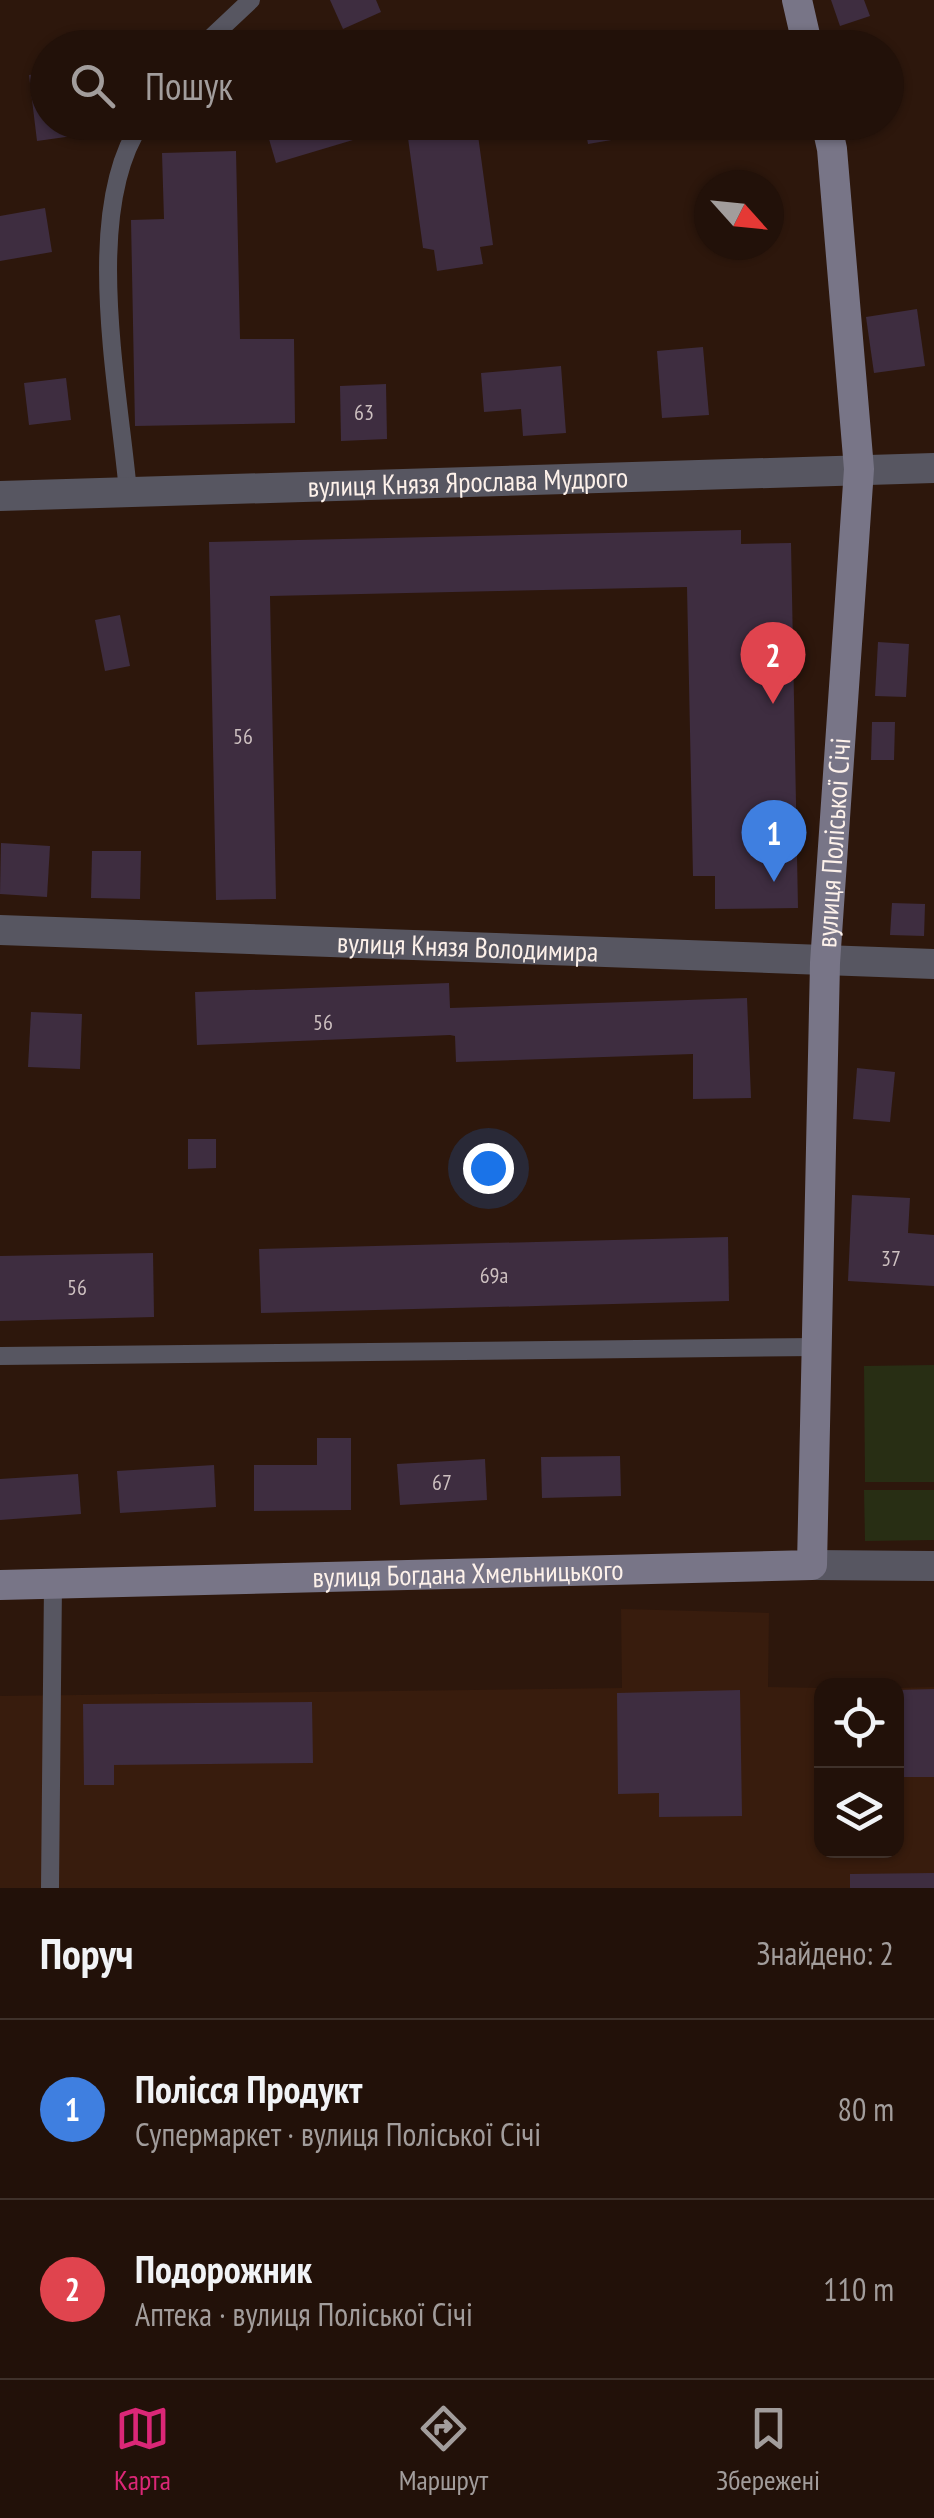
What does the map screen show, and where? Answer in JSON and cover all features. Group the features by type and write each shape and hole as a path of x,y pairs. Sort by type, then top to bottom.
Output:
{"street":[{"path":"797,0 804,30"},
{"name":"вулиця Поліської Січі","path":"812,1566 825,963 860,470 830,140"},
{"name":"вулиця Князя Ярослава Мудрого","path":"0,496 934,468"},
{"name":"вулиця Князя Володимира","path":"0,930 934,964"},
{"name":"вулиця Богдана Хмельницького","path":"0,1585 934,1566"}],"lane":[{"path":"219,30 251,0"},
{"path":"128,492 106,237 114,184 134,140"},
{"path":"0,1356 817,1346"},
{"path":"50,1888 53,1584"}],"shaded area":[{"path":"621,1609 769,1613 768,1687 814,1688 814,1858 904,1858 904,1688 934,1687 934,1888 0,1888 0,1696 622,1688"}],"green space":[{"path":"934,1365 934,1482 865,1482 864,1366"},
{"path":"864,1490 934,1490 934,1540 865,1541"}],"building":[{"path":"330,0 376,0 381,12 343,29"},
{"path":"831,0 864,0 870,16 840,26"},
{"path":"269,140 353,140 276,163"},
{"path":"408,140 479,140 493,245 480,247 483,264 437,271 434,250 423,248"},
{"path":"236,151 240,339 294,339 295,423 135,426 131,220 164,219 162,153"},
{"path":"45,208 52,252 0,261 0,216"},
{"path":"917,309 925,366 874,373 866,317"},
{"path":"703,347 709,415 662,418 657,351"},
{"path":"561,366 566,433 523,436 521,409 484,412 481,373"},
{"path":"66,378 71,420 29,425 24,383"},
{"path":"386,384 387,439 341,441 340,386"},
{"path":"741,530 741,544 791,543 798,908 715,909 715,876 693,876 687,587 270,596 276,899 216,900 209,542"},
{"path":"120,615 130,666 105,671 95,620"},
{"path":"878,642 909,644 906,697 875,696"},
{"path":"872,722 895,722 894,760 871,760"},
{"path":"1,843 50,846 47,897 0,894"},
{"path":"92,851 141,851 140,899 91,898"},
{"path":"892,903 925,904 924,936 890,935"},
{"path":"449,983 450,1008 747,998 751,1098 693,1099 693,1054 456,1062 455,1036 450,1035 197,1045 195,992"},
{"path":"31,1012 82,1014 80,1069 28,1067"},
{"path":"857,1068 895,1072 890,1122 853,1119"},
{"path":"188,1139 216,1139 216,1168 188,1169"},
{"path":"852,1195 910,1198 908,1233 934,1235 934,1286 848,1281"},
{"path":"728,1237 729,1301 261,1313 259,1249"},
{"path":"153,1253 154,1317 0,1321 0,1256"},
{"path":"317,1438 351,1438 351,1510 254,1511 254,1465 317,1465"},
{"path":"620,1456 621,1496 542,1498 541,1457"},
{"path":"485,1459 487,1500 400,1505 397,1464"},
{"path":"214,1465 216,1507 120,1513 117,1471"},
{"path":"78,1474 81,1514 0,1520 0,1479"},
{"path":"934,1689 934,1777 904,1777 904,1690"},
{"path":"740,1690 742,1816 659,1817 659,1793 618,1794 617,1693"},
{"path":"312,1702 313,1763 114,1765 114,1785 84,1785 83,1704"},
{"path":"934,1873 934,1888 850,1888 850,1874"}],"place":[{"name":"Подорожник","path":"773,704"},
{"name":"Полісся Продукт","path":"774,882"}]}
